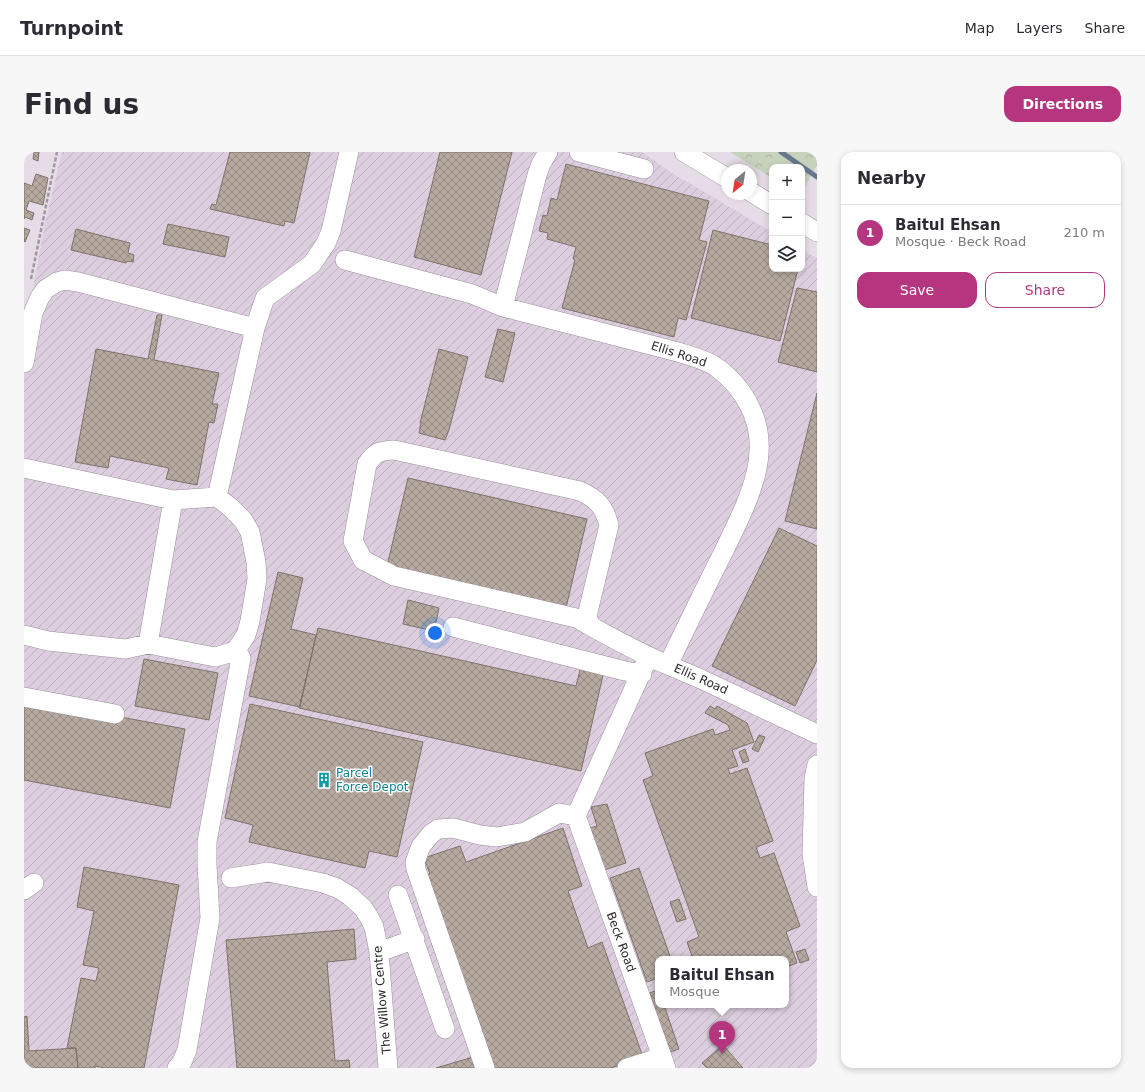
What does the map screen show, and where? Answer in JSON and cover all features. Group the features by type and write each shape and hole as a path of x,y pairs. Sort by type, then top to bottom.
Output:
{"street":[{"path":"217,497 254,328 265,298 312,264 326,244 331,231 349,152"},
{"path":"503,307 537,175 548,152"},
{"path":"579,152 644,169"},
{"path":"684,152 721,174"},
{"path":"757,196 769,203"},
{"path":"805,225 817,232"},
{"name":"Ellis Road","path":"344,260 472,294 503,307 697,358 714,366 736,385 746,398 753,412 757,426 760,445 756,476 735,527 668,665 817,734"},
{"path":"24,363 36,303 46,289 57,282 65,280 78,282 254,328"},
{"path":"592,627 587,616 609,525 606,514 600,504 592,496 580,491 394,450 382,451 373,456 367,464 353,541 363,560 394,576 576,618 592,627 645,665"},
{"path":"24,468 173,500 217,497 243,520 250,532 256,562 257,579 250,621 246,635 236,650 229,654 215,657 148,644 126,649 48,641 24,636"},
{"path":"148,644 173,500"},
{"path":"453,627 625,671 645,665 668,665"},
{"path":"177,1068 182,1062 187,1050 210,918 206,864 207,842 240,658 236,650"},
{"path":"486,1068 416,869 415,862 418,853 428,837 438,829 453,828 480,836 504,836 525,832 559,813 576,816 645,665"},
{"path":"24,697 115,714"},
{"path":"817,765 814,778 817,887"},
{"name":"Beck Road","path":"576,816 664,1063"},
{"name":"The Willow Centre","path":"230,878 268,872 323,883 337,888 350,896 370,917 374,927 379,952 388,1068"},
{"path":"398,895 415,939 445,1029"},
{"path":"379,952 415,939"},
{"path":"627,1068 664,1063"}],"path":[{"path":"30,285 57,152"}],"shaded area":[{"path":"62,152 642,152 672,173 769,230 769,272 805,272 805,252 817,258 817,1068 24,1068 24,335 46,219"}],"green space":[{"path":"730,152 817,152 817,165 805,187 805,164 769,164 769,176 757,169 757,164 749,164"}],"building":[{"path":"34,152 39,152 38,161 33,159"},
{"path":"230,152 310,152 294,223 285,221 284,226 210,209 212,204 216,205"},
{"path":"440,152 512,152 481,275 414,257"},
{"path":"566,164 709,201 699,240 707,242 686,320 678,318 674,337 562,308 575,260 573,259 576,247 547,239 548,233 539,231 543,215 547,216 551,198 557,200"},
{"path":"36,174 48,178 43,205 29,201 26,210 34,213 32,220 25,217 24,219 24,183 32,186"},
{"path":"168,224 229,237 225,257 163,244"},
{"path":"24,228 30,230 25,242 24,241"},
{"path":"76,229 130,243 128,253 134,255 133,262 127,261 126,263 71,250"},
{"path":"713,230 769,244 769,272 797,272 780,341 691,318"},
{"path":"797,288 817,292 817,372 778,362"},
{"path":"157,315 162,315 154,360 219,373 212,404 218,404 214,423 209,422 197,485 166,479 169,468 110,456 108,468 75,462 96,349 148,359"},
{"path":"498,329 515,333 503,382 485,377"},
{"path":"439,349 468,357 445,440 419,433 420,423"},
{"path":"817,393 817,529 785,521"},
{"path":"408,478 587,519 566,608 387,566"},
{"path":"779,528 817,546 817,660 795,706 712,666"},
{"path":"278,572 303,578 291,629 316,635 300,707 249,696"},
{"path":"408,600 439,608 434,631 403,624"},
{"path":"318,628 576,686 581,666 604,671 581,771 299,708"},
{"path":"144,659 218,673 209,720 135,706"},
{"path":"24,699 185,729 170,808 24,780"},
{"name":"Parcel Force Depot","path":"250,704 423,742 397,857 369,851 365,868 249,842 253,825 225,818"},
{"path":"710,706 715,709 717,706 747,723 754,742 732,750 738,766 728,769 730,774 747,768 773,841 756,847 760,858 774,853 800,926 786,932 797,963 789,966 789,956 692,956 687,942 699,937 643,780 653,776 645,753 713,729 715,735 730,730 728,725 705,713"},
{"path":"759,735 765,737 758,752 752,749"},
{"path":"745,749 749,761 743,763 739,752"},
{"path":"607,804 626,863 601,871 586,829 597,826 591,807"},
{"path":"563,828 582,886 568,891 588,948 602,942 643,1057 611,1068 494,1068 426,875 430,874 424,858 460,846 466,862"},
{"path":"84,867 179,885 144,1068 105,1068 95,1066 95,1068 78,1068 76,1048 67,1048 81,978 96,981 99,968 83,965 94,911 77,907"},
{"path":"639,868 670,956 655,956 655,979 647,982 610,878"},
{"path":"679,899 686,919 677,922 670,902"},
{"path":"354,929 356,959 327,962 335,1061 349,1060 350,1068 237,1068 226,940"},
{"path":"805,949 809,960 800,963 796,952"},
{"path":"655,991 655,1008 665,1008 679,1049 662,1055 641,996"},
{"path":"27,1016 29,1051 76,1048 78,1068 24,1068 24,1017"},
{"path":"723,1045 743,1068 707,1068 702,1063"},
{"path":"473,1057 477,1068 436,1068"}],"waterway":[{"path":"781,152 817,177"}],"place":[{"name":"Parcel Force Depot","path":"324,780"},
{"name":"Baitul Ehsan","path":"722,1054"}]}
